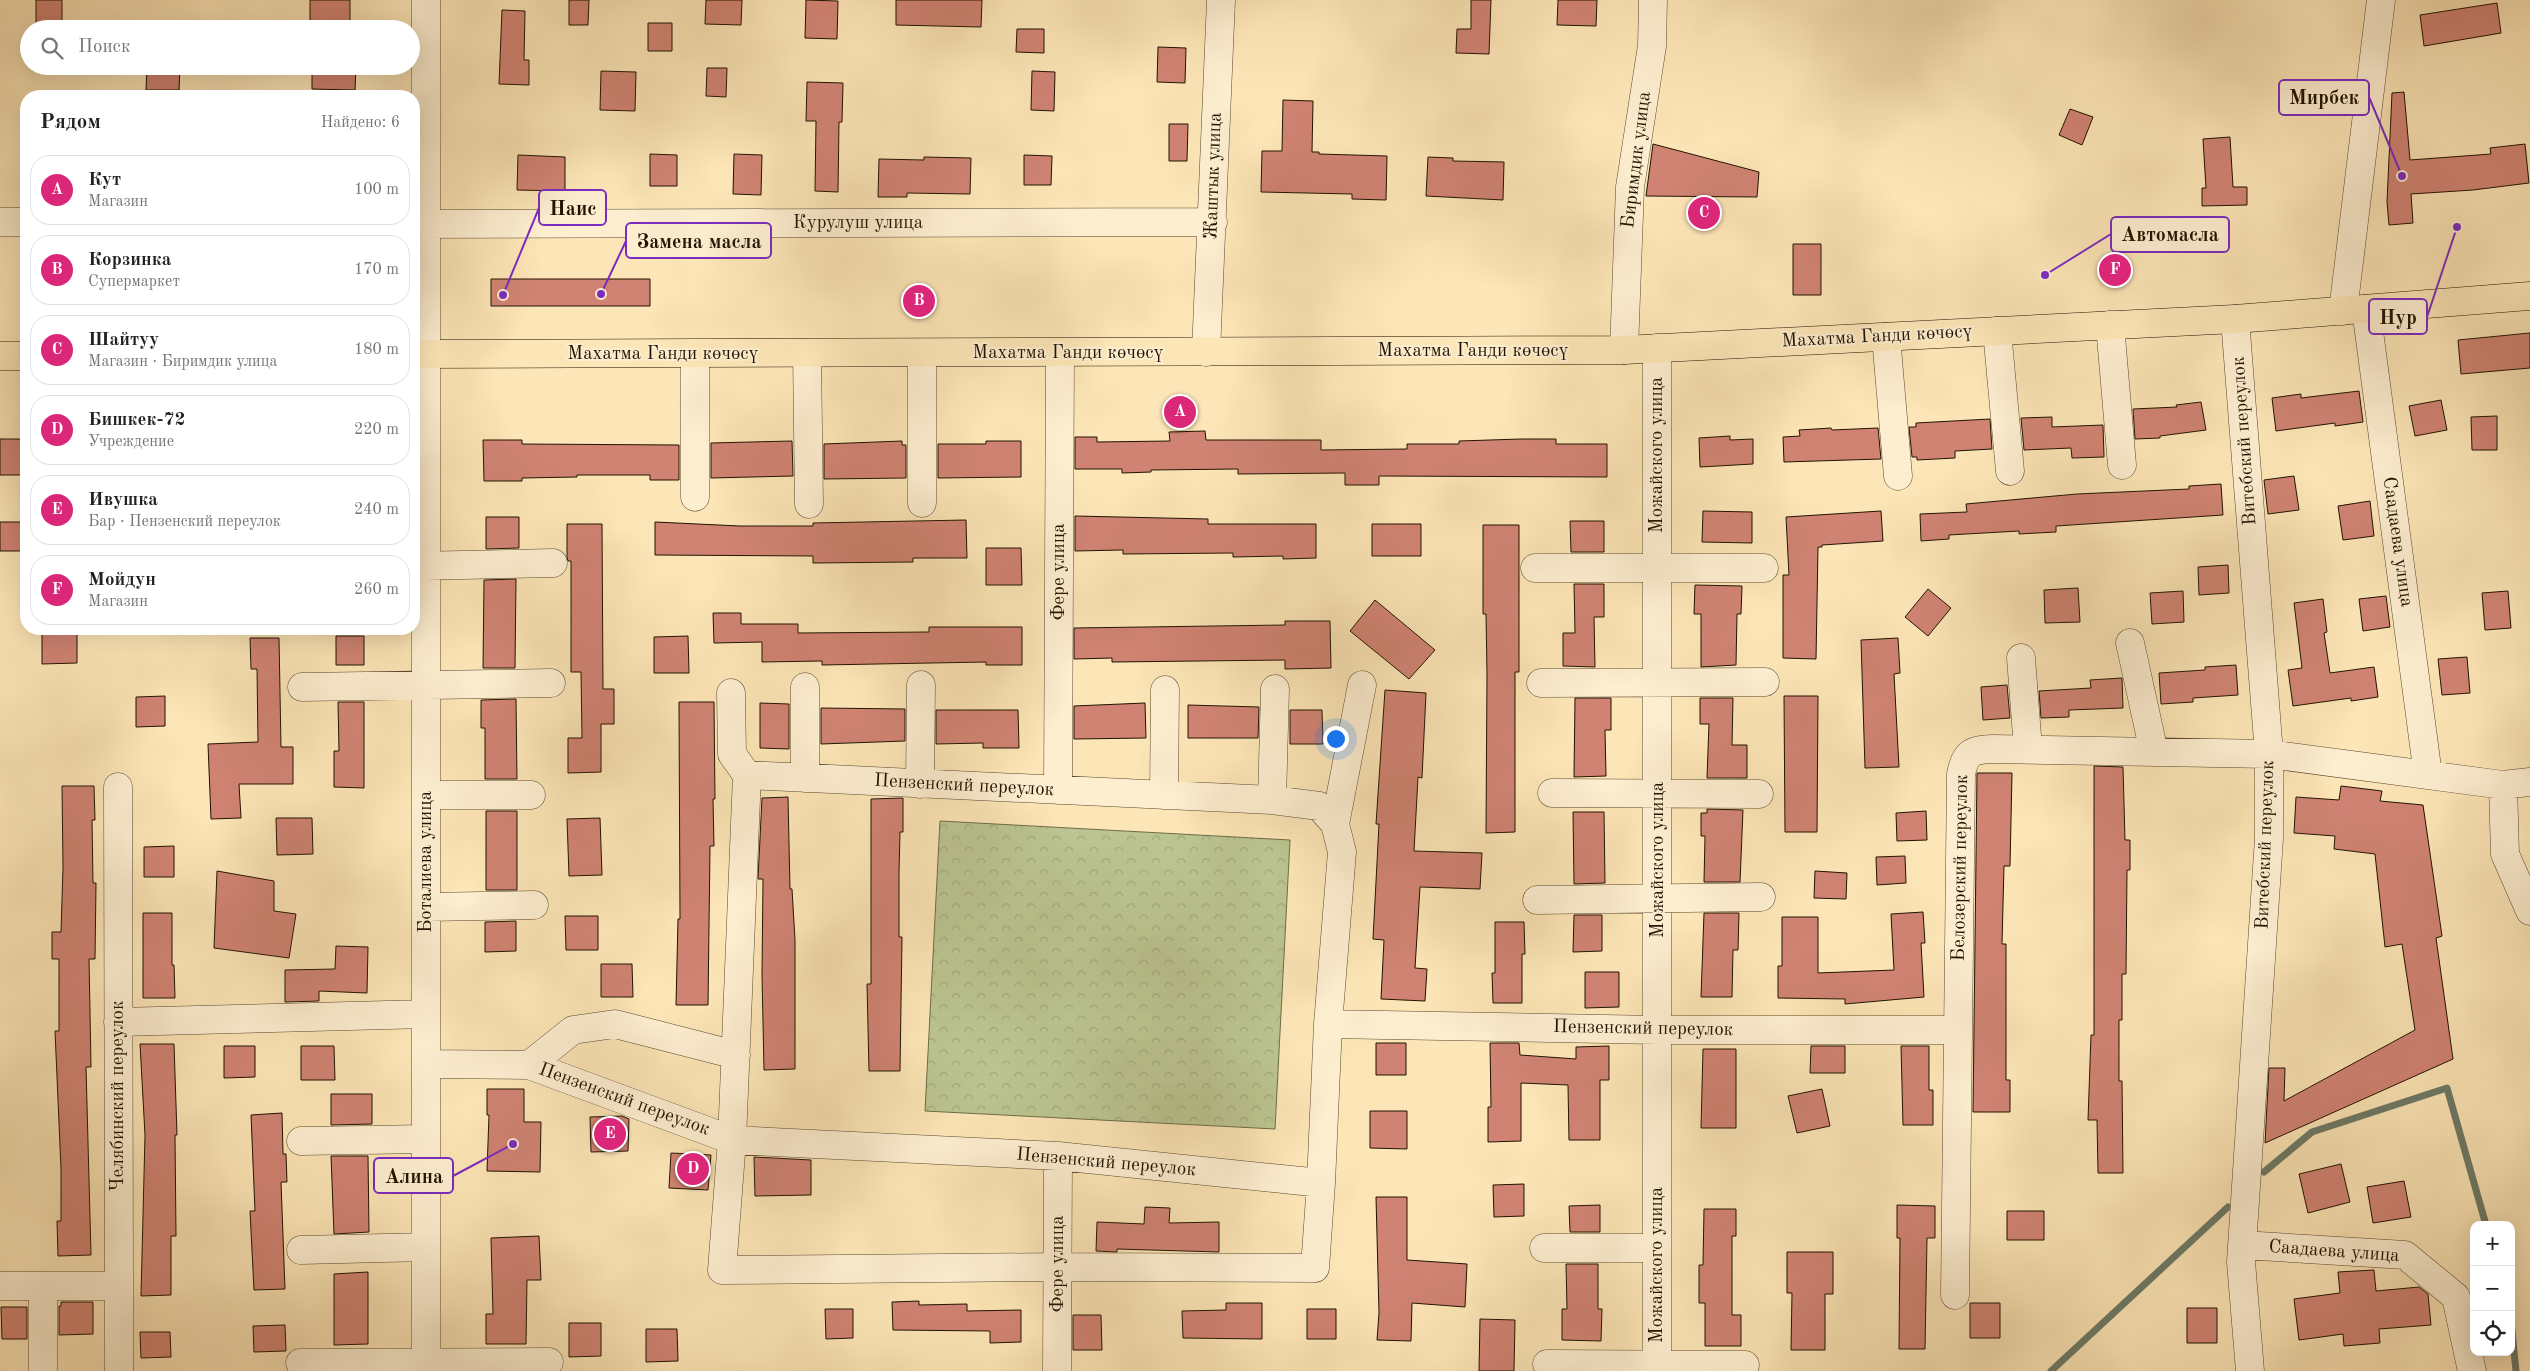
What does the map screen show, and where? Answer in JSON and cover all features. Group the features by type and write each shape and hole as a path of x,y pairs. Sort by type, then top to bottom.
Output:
{"main road":[{"name":"Махатма Ганди көчөсү","path":"420,354 1624,350 2235,319 2530,296"},
{"path":"0,356 20,356"}],"street":[{"name":"Боталиева улица","path":"426,0 420,224 420,566 426,684 426,1367"},
{"name":"Жаштык улица","path":"1206,352 1221,0"},
{"name":"Биримдик улица","path":"1624,350 1630,187 1652,46 1653,0"},
{"name":"Саадаева улица","path":"2388,1 2355,310 2428,775"},
{"path":"0,222 20,222"},
{"name":"Курулуш улица","path":"420,224 1213,222"},
{"name":"Витебский переулок","path":"2235,319 2269,754 2270,838 2241,1262 2250,1371"},
{"path":"2110,326 2122,464"},
{"path":"1997,331 2010,471"},
{"path":"1886,337 1898,476"},
{"name":"Можайского улица","path":"1657,348 1657,1368"},
{"path":"807,353 809,504"},
{"path":"922,353 922,503"},
{"name":"Фере улица","path":"1058,790 1060,353"},
{"path":"695,354 695,497"},
{"path":"420,566 553,563"},
{"path":"1535,568 1764,568"},
{"path":"2130,643 2154,752"},
{"path":"2021,658 2028,750"},
{"path":"302,686 551,682"},
{"path":"1541,683 1765,682"},
{"path":"920,685 920,784"},
{"path":"1335,824 1362,685"},
{"path":"805,687 805,778"},
{"path":"1272,800 1275,689"},
{"path":"1164,795 1165,690"},
{"path":"731,693 732,754 747,775"},
{"name":"Белозерский переулок","path":"1955,1296 1958,1030 1963,766 1965,758 1976,750 2269,754 2503,785 2530,782"},
{"name":"Пензенский переулок","path":"426,1064 529,1065 732,1140 1058,1156 1321,1184 1328,1024 1342,852 1335,824 1319,806 1272,800 747,775 732,1140"},
{"path":"2503,785 2505,854 2530,911"},
{"name":"Челябинский переулок","path":"118,787 119,1371"},
{"path":"1552,793 1759,794"},
{"path":"426,795 531,794"},
{"path":"1537,900 1658,900 1761,897"},
{"path":"426,907 534,905"},
{"path":"118,1022 426,1014"},
{"path":"529,1065 573,1030 615,1024 736,1055"},
{"name":"Пензенский переулок","path":"1328,1024 1658,1030 1958,1030"},
{"path":"301,1141 426,1139"},
{"path":"732,1140 722,1270 1058,1267 1315,1268 1321,1184"},
{"name":"Фере улица","path":"1057,1371 1058,1156"},
{"name":"Саадаева улица","path":"2242,1245 2405,1255 2456,1297 2472,1371"},
{"path":"301,1250 426,1247"},
{"path":"1544,1248 1657,1248"},
{"path":"0,1286 118,1286"},
{"path":"43,1286 43,1368"},
{"path":"300,1363 426,1367 549,1362"},
{"path":"1547,1364 1657,1368 1745,1365"}],"green space":[{"path":"940,821 1290,840 1275,1129 925,1111"}],"building":[{"path":"36,0 62,0 62,20 36,20"},
{"path":"310,0 350,0 350,20 310,20"},
{"path":"569,0 589,0 588,25 569,25"},
{"path":"706,0 742,0 741,25 705,24"},
{"path":"806,0 838,1 837,39 805,38"},
{"path":"896,0 982,0 981,27 896,25"},
{"path":"1471,0 1491,0 1489,54 1456,53 1457,29 1471,29"},
{"path":"1558,0 1597,0 1596,26 1557,25"},
{"path":"2497,3 2501,33 2424,46 2420,15"},
{"path":"502,10 525,11 524,60 529,60 529,85 499,84"},
{"path":"648,23 672,23 672,51 648,51"},
{"path":"1017,29 1044,29 1044,53 1016,52"},
{"path":"1158,47 1186,48 1185,83 1157,82"},
{"path":"707,68 727,68 726,97 706,96"},
{"path":"601,71 636,72 635,111 600,110"},
{"path":"1032,71 1055,72 1054,111 1031,110"},
{"path":"147,75 180,75 179,90 146,90"},
{"path":"312,75 356,75 355,90 312,89"},
{"path":"807,82 843,83 842,122 839,122 838,192 815,191 816,121 806,121"},
{"path":"2404,92 2410,160 2491,154 2490,148 2525,144 2529,183 2473,190 2411,194 2413,223 2389,225 2387,202 2392,93"},
{"path":"1283,100 1313,101 1312,152 1319,152 1319,154 1387,156 1386,200 1352,199 1352,194 1261,192 1262,151 1282,151"},
{"path":"2070,109 2093,117 2082,145 2059,135"},
{"path":"1169,124 1188,124 1187,161 1169,161"},
{"path":"2230,137 2233,187 2247,187 2247,205 2202,206 2202,188 2206,188 2203,139"},
{"path":"1653,144 1759,172 1757,197 1646,196"},
{"path":"650,154 677,155 677,186 650,186"},
{"path":"734,154 762,155 761,195 733,194"},
{"path":"518,155 565,157 565,191 517,190"},
{"path":"1024,155 1052,156 1051,185 1024,185"},
{"path":"924,157 971,158 970,194 907,193 907,197 878,197 879,159 924,160"},
{"path":"1428,157 1453,158 1453,161 1504,162 1503,200 1426,196"},
{"path":"1793,244 1821,244 1821,295 1793,295"},
{"path":"491,279 650,279 650,306 491,306"},
{"path":"2530,333 2530,368 2461,374 2458,340"},
{"path":"2359,391 2363,422 2335,426 2335,423 2276,431 2272,398 2301,394 2301,398"},
{"path":"2441,400 2447,430 2415,436 2409,406"},
{"path":"2201,402 2206,430 2160,436 2160,438 2135,439 2133,409 2177,407 2176,405"},
{"path":"2497,416 2497,450 2472,450 2471,417"},
{"path":"2052,417 2052,427 2103,425 2104,457 2072,458 2071,448 2024,450 2021,418"},
{"path":"1990,419 1992,449 1955,451 1955,458 1917,460 1917,457 1912,457 1909,427 1916,427 1916,423"},
{"path":"1831,428 1832,430 1878,428 1881,459 1784,462 1783,437 1800,436 1799,430"},
{"path":"1205,431 1206,440 1321,440 1321,450 1407,449 1407,444 1459,444 1459,441 1521,439 1556,439 1556,444 1607,444 1607,477 1379,476 1379,485 1345,485 1345,473 1238,474 1238,469 1151,470 1151,472 1122,473 1122,469 1075,469 1075,437 1097,437 1097,442 1170,441 1169,432"},
{"path":"1730,436 1730,440 1753,439 1753,464 1700,467 1699,438"},
{"path":"0,439 20,439 20,475 0,475"},
{"path":"483,440 522,440 522,444 679,445 679,480 650,480 650,475 577,475 577,477 522,478 522,481 484,481"},
{"path":"792,441 793,476 711,478 711,443"},
{"path":"902,441 902,445 906,445 906,478 824,479 824,444"},
{"path":"986,441 1021,441 1021,477 938,478 938,444 986,444"},
{"path":"2294,476 2299,510 2268,514 2264,480"},
{"path":"2221,484 2223,515 2056,526 2056,532 2019,534 2019,531 1949,535 1949,539 1921,541 1920,514 1967,512 1966,504 2077,494 2189,489 2189,486"},
{"path":"2370,501 2374,536 2343,540 2338,506"},
{"path":"1703,511 1752,512 1752,543 1702,542"},
{"path":"1881,511 1883,541 1822,545 1822,547 1818,547 1816,659 1783,658 1783,575 1789,575 1786,517"},
{"path":"1075,516 1208,519 1208,524 1316,524 1316,558 1283,559 1283,556 1233,557 1233,553 1123,554 1123,550 1075,551"},
{"path":"486,517 519,517 519,548 486,549"},
{"path":"966,520 967,558 913,558 913,562 813,563 813,556 655,555 655,522 740,526 813,526 813,523"},
{"path":"1570,521 1604,521 1604,552 1571,552"},
{"path":"0,522 20,522 20,551 0,551"},
{"path":"567,524 602,524 603,689 614,689 614,724 601,724 601,772 568,773 568,738 582,738 581,672 571,672 571,561 568,561 567,557"},
{"path":"1372,524 1421,524 1421,556 1372,556"},
{"path":"1483,525 1519,525 1519,672 1515,672 1515,832 1486,833 1487,673 1486,614 1483,614"},
{"path":"986,548 1021,548 1022,585 986,585"},
{"path":"2228,565 2229,593 2199,595 2198,567"},
{"path":"516,579 515,668 483,668 484,580"},
{"path":"1574,584 1604,584 1604,617 1594,617 1595,667 1563,666 1563,633 1575,633"},
{"path":"1695,585 1742,586 1741,614 1737,614 1736,665 1701,667 1701,614 1694,614"},
{"path":"2078,588 2080,622 2045,623 2044,590"},
{"path":"1928,589 1951,608 1928,636 1905,617"},
{"path":"2183,591 2184,622 2152,624 2150,593"},
{"path":"2508,591 2511,628 2485,630 2482,593"},
{"path":"2386,596 2390,627 2363,631 2359,599"},
{"path":"2323,599 2327,632 2324,633 2330,673 2374,667 2378,697 2351,701 2351,698 2293,706 2288,670 2302,668 2294,603"},
{"path":"1375,600 1435,650 1409,679 1350,631"},
{"path":"713,613 741,613 741,624 798,624 798,633 929,632 929,627 1022,627 1022,665 986,665 986,662 822,665 822,661 762,662 762,642 714,643"},
{"path":"1285,621 1330,621 1331,668 1285,669 1285,660 1112,662 1112,658 1074,659 1074,628 1285,625"},
{"path":"42,635 77,635 77,663 42,664"},
{"path":"336,636 364,636 364,665 336,665"},
{"path":"688,636 689,673 654,673 654,637"},
{"path":"250,638 279,638 281,747 293,747 293,784 239,784 241,818 211,819 208,744 258,742 257,669 251,669"},
{"path":"1898,638 1900,673 1894,674 1899,767 1865,768 1861,640"},
{"path":"2467,657 2470,693 2442,695 2438,659"},
{"path":"2236,665 2238,695 2193,698 2193,702 2161,704 2159,673 2205,670 2205,667"},
{"path":"2122,678 2123,708 2069,710 2069,717 2041,718 2039,691 2091,688 2090,680"},
{"path":"2007,685 2010,718 1983,720 1981,687"},
{"path":"1385,690 1426,693 1422,778 1418,777 1414,851 1482,853 1480,889 1420,887 1415,968 1427,969 1425,1001 1381,999 1384,940 1373,939 1379,824 1376,824"},
{"path":"165,696 165,726 136,727 136,697"},
{"path":"1784,696 1818,696 1817,832 1785,832"},
{"path":"1575,698 1611,698 1611,730 1605,730 1606,776 1574,777"},
{"path":"1700,698 1733,698 1732,745 1747,745 1747,778 1707,778 1709,724 1700,724"},
{"path":"516,699 517,779 485,779 485,728 481,728 481,700"},
{"path":"338,702 364,702 364,788 334,787 334,751 339,751"},
{"path":"679,702 714,702 715,799 713,799 714,846 710,846 708,1005 676,1005 678,919 680,919"},
{"path":"760,703 789,704 789,749 760,748"},
{"path":"1145,703 1146,738 1074,739 1074,706"},
{"path":"1188,705 1259,707 1258,738 1188,738"},
{"path":"821,708 905,709 905,741 821,744"},
{"path":"936,710 1018,710 1019,748 983,748 983,743 936,744"},
{"path":"1290,710 1322,710 1323,744 1290,744"},
{"path":"2094,766 2123,767 2125,840 2130,840 2130,870 2127,870 2126,974 2122,974 2122,1020 2119,1020 2119,1081 2122,1081 2123,1173 2098,1173 2097,1120 2088,1120 2091,1035 2094,1035"},
{"path":"1977,773 2012,773 2010,866 2004,866 2002,944 2006,944 2006,1080 2010,1080 2010,1112 1973,1112"},
{"path":"62,786 94,786 95,820 92,820 93,883 96,883 95,959 89,959 91,1067 86,1067 91,1255 58,1256 57,1221 61,1221 61,1169 55,1031 59,1031 59,959 52,959 52,932 61,932 63,867"},
{"path":"2341,786 2382,791 2380,801 2423,805 2442,936 2436,938 2453,1059 2265,1143 2269,1068 2285,1068 2284,1101 2415,1030 2402,944 2385,947 2375,854 2334,849 2335,836 2294,833 2296,797 2339,800"},
{"path":"788,797 790,889 792,889 795,940 795,1069 764,1070 762,975 763,879 758,879 762,798"},
{"path":"903,798 903,832 900,832 899,873 899,937 902,937 900,1071 869,1071 867,984 871,984 871,799"},
{"path":"1707,809 1743,810 1740,882 1704,882 1705,836 1701,836 1701,813 1707,813"},
{"path":"486,811 517,811 517,890 486,890"},
{"path":"1926,811 1927,840 1897,841 1896,813"},
{"path":"1573,812 1604,812 1605,883 1574,884"},
{"path":"276,818 312,818 313,854 277,855"},
{"path":"600,818 602,875 569,876 567,819"},
{"path":"174,846 174,877 144,877 144,847"},
{"path":"1905,856 1906,883 1877,885 1876,857"},
{"path":"217,871 274,881 274,911 296,914 289,958 214,948"},
{"path":"1815,871 1847,873 1846,899 1814,898"},
{"path":"1923,912 1925,943 1921,943 1924,997 1845,1004 1845,999 1778,998 1778,966 1782,966 1782,917 1818,917 1818,973 1894,970 1891,914"},
{"path":"143,913 172,913 172,965 174,965 175,998 143,998"},
{"path":"1704,913 1739,913 1738,950 1733,950 1732,997 1701,997"},
{"path":"1574,915 1602,915 1602,951 1573,952"},
{"path":"565,916 598,916 598,950 566,950"},
{"path":"516,921 516,951 485,952 485,922"},
{"path":"1495,922 1524,922 1525,954 1522,954 1522,1003 1493,1003 1492,973 1495,973"},
{"path":"336,946 368,947 367,993 319,991 319,1001 285,1002 285,970 335,969"},
{"path":"601,964 632,964 633,997 601,997"},
{"path":"1585,972 1619,972 1619,1007 1585,1008"},
{"path":"1376,1043 1406,1043 1406,1075 1376,1075"},
{"path":"1490,1043 1519,1043 1520,1055 1576,1059 1576,1047 1609,1046 1609,1080 1600,1080 1600,1140 1569,1140 1568,1085 1521,1083 1521,1141 1488,1142 1488,1107 1491,1107"},
{"path":"140,1044 174,1044 177,1135 175,1135 176,1236 171,1236 171,1295 141,1296 145,1135"},
{"path":"224,1046 255,1046 255,1077 224,1078"},
{"path":"301,1046 334,1046 335,1080 301,1080"},
{"path":"1811,1046 1845,1046 1845,1073 1810,1073"},
{"path":"1901,1046 1929,1046 1929,1090 1933,1090 1933,1125 1903,1125"},
{"path":"1703,1049 1736,1049 1736,1128 1701,1128"},
{"path":"487,1089 524,1089 524,1122 541,1122 540,1172 487,1171 489,1115 487,1115"},
{"path":"1822,1089 1830,1126 1797,1133 1788,1096"},
{"path":"331,1094 372,1094 372,1124 331,1125"},
{"path":"1370,1111 1407,1111 1407,1149 1370,1148"},
{"path":"282,1113 283,1154 286,1154 287,1182 281,1182 285,1289 254,1290 250,1211 255,1211 251,1115"},
{"path":"622,1116 629,1119 628,1151 591,1152 590,1117"},
{"path":"671,1153 711,1155 708,1190 669,1188"},
{"path":"331,1156 368,1156 369,1232 334,1234"},
{"path":"754,1157 811,1160 811,1195 755,1196"},
{"path":"2341,1164 2350,1202 2308,1213 2299,1174"},
{"path":"2404,1181 2411,1217 2373,1223 2367,1187"},
{"path":"1524,1184 1524,1216 1494,1217 1493,1185"},
{"path":"1376,1197 1407,1197 1407,1260 1467,1264 1465,1307 1412,1303 1411,1341 1377,1340 1379,1313"},
{"path":"1600,1205 1600,1232 1570,1232 1569,1206"},
{"path":"1897,1205 1935,1206 1935,1238 1927,1238 1925,1349 1899,1349 1900,1238 1897,1238"},
{"path":"1145,1207 1170,1208 1169,1223 1219,1222 1219,1252 1117,1249 1117,1252 1096,1251 1097,1222 1144,1224"},
{"path":"1704,1209 1736,1209 1736,1236 1732,1236 1732,1315 1741,1315 1741,1346 1705,1346 1705,1303 1699,1303 1699,1265 1703,1265"},
{"path":"2007,1211 2044,1211 2044,1240 2007,1240"},
{"path":"539,1236 541,1280 527,1280 526,1344 486,1344 486,1314 493,1314 491,1238"},
{"path":"1787,1252 1833,1252 1833,1294 1825,1294 1825,1350 1791,1350 1792,1293 1787,1293"},
{"path":"1566,1264 1598,1264 1598,1309 1602,1309 1601,1341 1562,1340 1562,1309 1567,1309"},
{"path":"2374,1270 2376,1291 2419,1287 2428,1294 2431,1325 2379,1329 2380,1343 2344,1346 2343,1334 2299,1340 2294,1299 2340,1293 2338,1272"},
{"path":"368,1272 368,1344 334,1345 334,1274"},
{"path":"919,1301 919,1305 967,1304 967,1311 1021,1310 1021,1342 990,1343 990,1331 893,1330 892,1302"},
{"path":"61,1302 93,1302 93,1334 59,1335 59,1306 61,1306"},
{"path":"1226,1303 1262,1303 1262,1339 1183,1338 1182,1311 1226,1310"},
{"path":"1970,1303 2000,1303 2000,1338 1970,1338"},
{"path":"1,1307 27,1307 27,1339 2,1339"},
{"path":"2187,1308 2217,1308 2217,1343 2187,1343"},
{"path":"825,1309 853,1309 853,1338 826,1339"},
{"path":"1307,1309 1336,1309 1336,1339 1307,1339"},
{"path":"1073,1315 1101,1315 1102,1350 1073,1350"},
{"path":"1480,1319 1515,1320 1514,1371 1479,1371"},
{"path":"569,1323 601,1323 601,1356 569,1357"},
{"path":"285,1325 286,1351 254,1352 253,1326"},
{"path":"646,1329 677,1329 678,1361 646,1362"},
{"path":"140,1332 170,1332 171,1357 141,1358"}],"waterway":[{"path":"2264,1172 2312,1132 2447,1088 2485,1221"},
{"path":"2051,1371 2228,1207"},
{"path":"2514,1356 2516,1371"}],"place":[{"name":"Мирбек","path":"2402,176"},
{"name":"Шайтуу","path":"1704,213"},
{"name":"Нур","path":"2457,227"},
{"name":"Мойдун","path":"2115,270"},
{"name":"Автомасла","path":"2045,275"},
{"name":"Замена масла","path":"601,294"},
{"name":"Наис","path":"503,295"},
{"name":"Корзинка","path":"919,301"},
{"name":"Кут","path":"1180,412"},
{"name":"Ивушка","path":"610,1134"},
{"name":"Алина","path":"513,1144"},
{"name":"Бишкек-72","path":"693,1169"}]}
